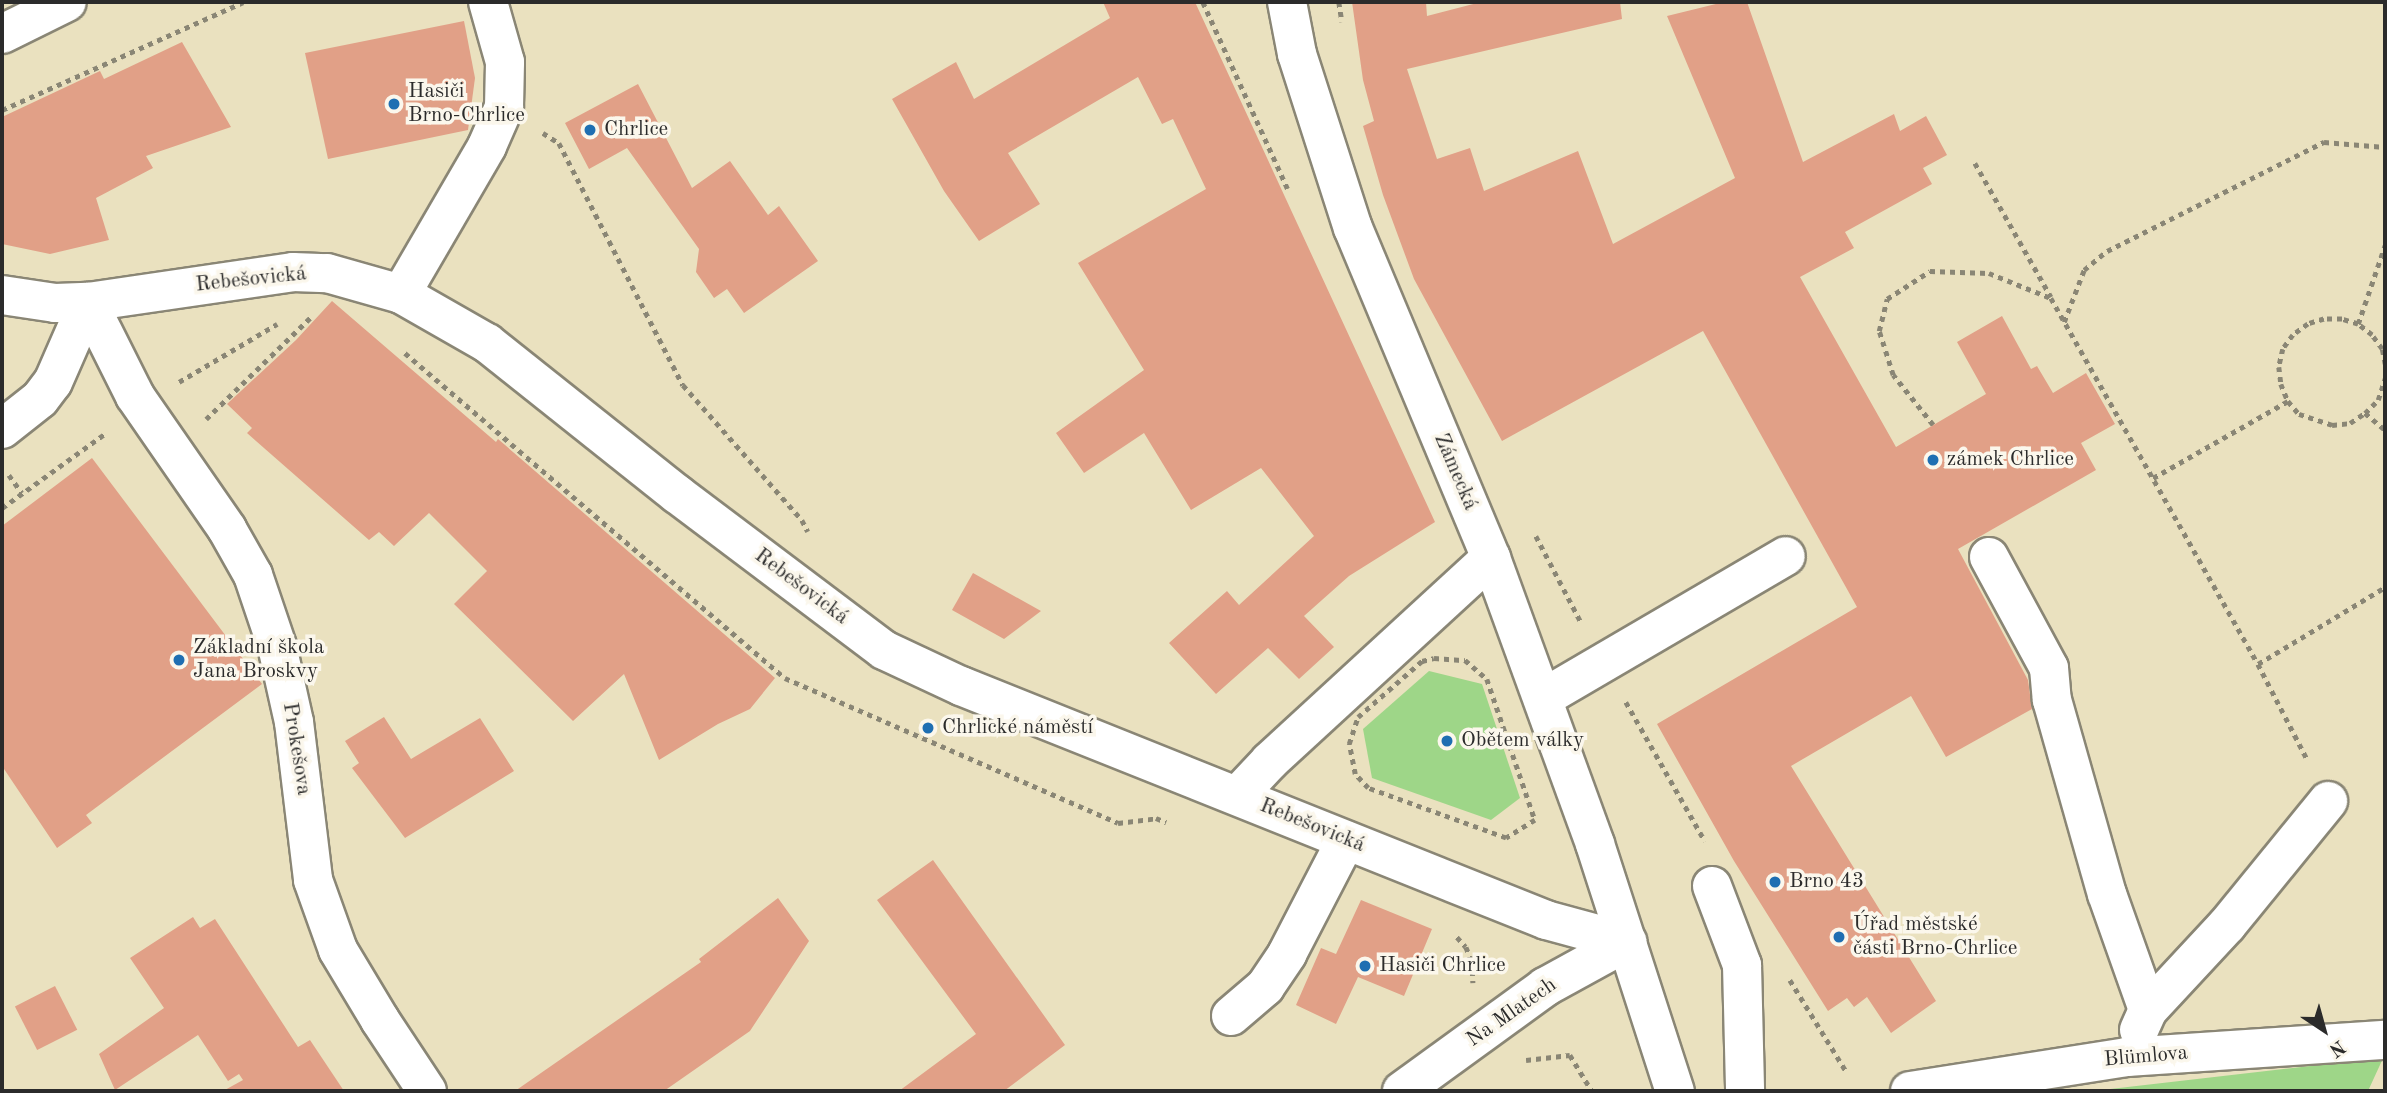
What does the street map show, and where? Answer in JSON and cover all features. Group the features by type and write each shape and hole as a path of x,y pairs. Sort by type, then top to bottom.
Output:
{"street":[{"path":"2,34 67,2"},
{"path":"401,293 487,146 504,107 505,62 488,2"},
{"name":"Zámecká","path":"1287,2 1297,54 1353,228 1491,558 1543,698 1627,942"},
{"name":"Rebešovická","path":"2,295 55,303 88,302 293,272 327,273 401,293 487,343 677,494 884,650 961,686 1546,920 1627,942"},
{"path":"2,429 40,399 53,382 88,302"},
{"name":"Prokešova","path":"88,302 142,406 227,529 253,575 277,646 294,722 313,880 338,950 427,1091"},
{"path":"1543,698 1786,556"},
{"path":"1989,557 2049,668 2052,699 2107,894 2148,1010"},
{"path":"1238,795 1270,761 1491,558"},
{"path":"2127,1057 2148,1010 2227,925 2328,801"},
{"path":"1231,1016 1265,988 1287,954 1346,840"},
{"path":"1711,867 1742,965 1745,1091"},
{"path":"1627,942 1675,1091"},
{"name":"Na Mlatech","path":"1402,1091 1545,987 1627,942"},
{"name":"Blümlova","path":"1910,1091 2127,1057 2385,1040"}],"path":[{"path":"2,110 243,2"},
{"path":"1339,2 1343,27"},
{"path":"504,107 559,143 683,385 802,520 811,540"},
{"path":"2064,322 2084,270 2107,251 2324,142 2385,148"},
{"path":"1975,163 2258,664 2328,801"},
{"path":"2358,324 2385,245"},
{"path":"1933,425 1894,375 1879,331 1887,299 1930,271 1989,272 2051,298"},
{"path":"223,403 307,324 323,298 354,280"},
{"path":"2385,364 2377,342 2358,324 2342,319 2324,319 2308,324 2293,335 2283,349 2279,366 2281,384 2288,401 2299,414 2332,425 2350,423 2365,413 2378,400 2385,378"},
{"path":"2,508 142,406 281,321"},
{"path":"2153,478 2288,401"},
{"path":"2365,413 2385,430"},
{"path":"2,466 22,494"},
{"path":"1530,524 1711,867"},
{"path":"2258,664 2385,587"},
{"path":"1434,658 1465,660 1487,679 1535,820 1506,838 1368,788 1355,774 1350,760 1349,744 1358,717 1422,661 1434,658"},
{"path":"1785,973 1846,1071"},
{"path":"1524,1060 1570,1055 1592,1091"}],"green space":[{"path":"1429,671 1482,684 1520,798 1491,820 1372,778 1363,729"},
{"path":"2385,1042 2385,1054 2368,1091 2093,1091 2328,1064"}],"building":[{"path":"1103,2 1195,2 1435,522 1349,576 1304,616 1334,647 1299,679 1268,648 1216,694 1169,643 1227,591 1239,605 1314,536 1261,468 1191,510 1144,433 1084,473 1056,433 1144,370 1078,263 1206,189 1173,119 1162,124 1138,77 1008,153 1040,204 979,241 944,191 892,99 956,62 974,99 1110,18"},
{"name":"zámek Chrlice","path":"1352,2 1426,2 1427,16 1481,2 1620,2 1622,19 1407,69 1437,159 1470,148 1484,191 1578,151 1613,244 1735,178 1667,16 1724,2 1747,2 1803,162 1894,114 1900,131 1926,116 1947,155 1923,168 1932,184 1845,232 1854,248 1800,277 1896,447 1986,394 1957,342 2002,316 2031,369 2037,366 2053,393 2086,373 2115,424 2081,443 2096,470 1958,549 2028,680 2032,709 1946,757 1911,696 1791,766 1936,1001 1891,1033 1867,997 1854,1007 1847,998 1828,1011 1734,861 1657,724 1857,607 1703,331 1502,441 1414,279 1383,195 1363,126 1374,121 1363,80"},
{"name":"Hasiči Brno-Chrlice","path":"464,21 475,78 468,130 328,159 305,53"},
{"path":"182,42 231,127 146,156 153,168 96,198 109,240 50,254 2,244 2,117 100,71 104,79"},
{"path":"638,84 692,188 730,161 768,215 779,206 818,261 744,313 727,289 714,298 696,272 699,249 627,148 589,169 565,123"},
{"path":"332,301 496,442 498,439 775,678 750,709 718,724 659,760 624,674 573,721 454,604 487,571 429,513 394,546 379,532 369,540 247,433 252,428 227,404 296,340"},
{"name":"Základní škola Jana Broskvy","path":"92,458 262,684 86,815 92,823 57,848 2,766 2,526"},
{"path":"973,573 1041,611 1004,639 952,610"},
{"path":"384,717 411,759 480,718 514,771 405,838 352,768 359,763 345,741"},
{"path":"933,860 1065,1045 1004,1091 899,1091 976,1034 877,900"},
{"path":"778,898 809,941 750,1031 664,1091 515,1091 701,962 699,959"},
{"name":"Hasiči Chrlice","path":"1361,900 1432,929 1404,996 1358,977 1336,1024 1296,1005 1321,948 1336,954"},
{"path":"193,917 200,928 215,919 298,1047 310,1040 344,1091 223,1091 243,1080 239,1074 228,1081 198,1035 115,1090 99,1054 164,1008 130,958"},
{"path":"55,986 77,1030 37,1050 15,1006"}],"place":[{"name":"Hasiči Brno-Chrlice","path":"394,104"},
{"name":"Chrlice","path":"590,130"},
{"name":"zámek Chrlice","path":"1933,460"},
{"name":"Základní škola Jana Broskvy","path":"179,660"},
{"name":"Chrlické náměstí","path":"928,728"},
{"name":"Obětem války","path":"1447,741"},
{"name":"Brno 43","path":"1775,882"},
{"name":"Úřad městské části Brno-Chrlice","path":"1839,937"},
{"name":"Hasiči Chrlice","path":"1365,966"}]}
